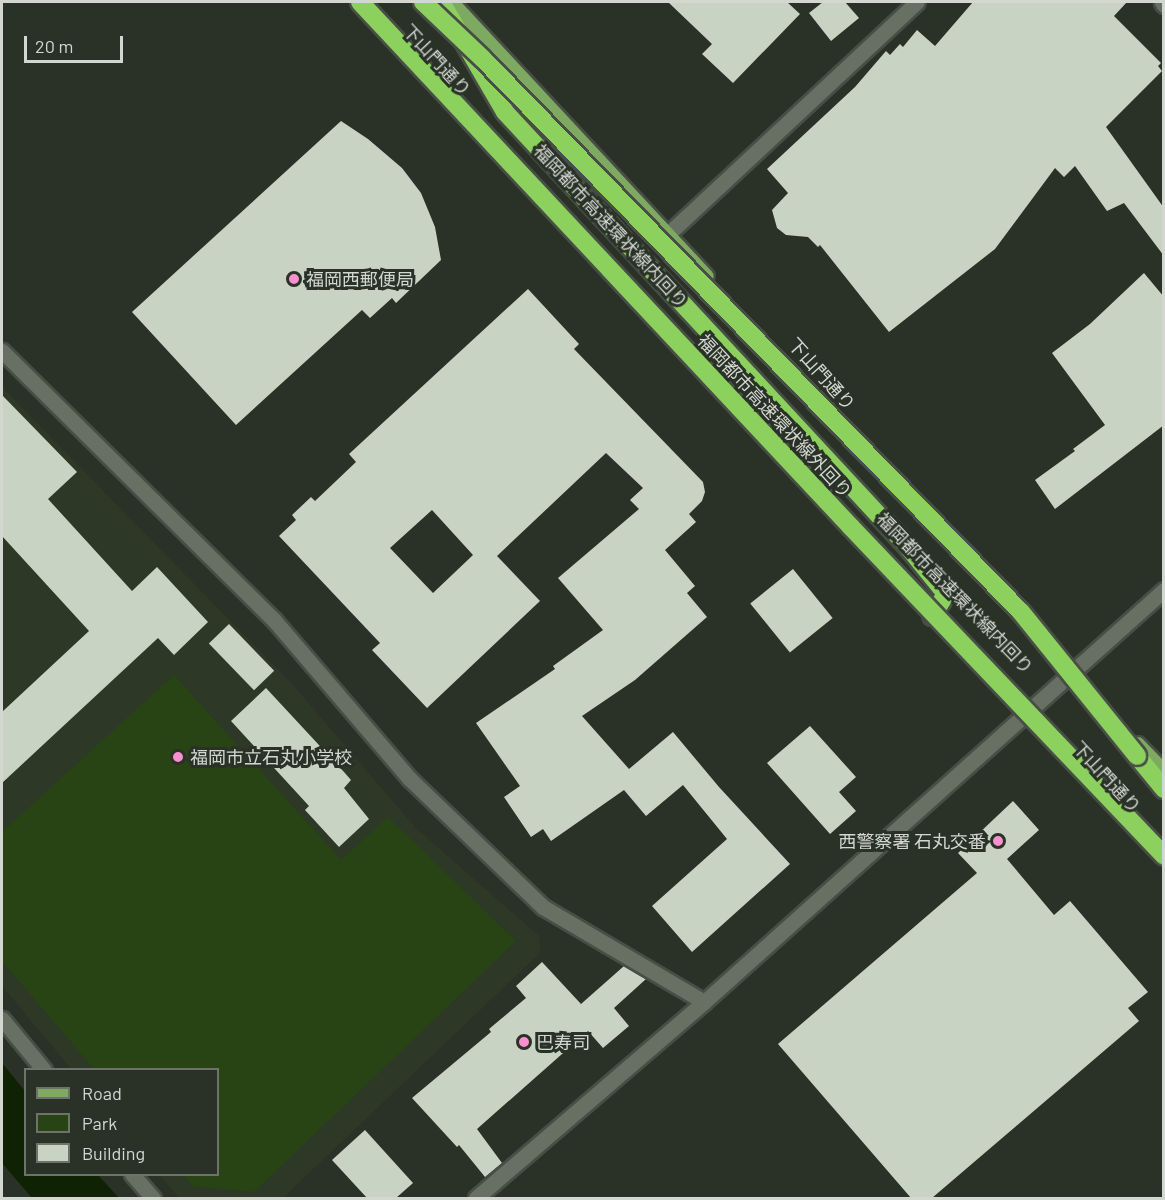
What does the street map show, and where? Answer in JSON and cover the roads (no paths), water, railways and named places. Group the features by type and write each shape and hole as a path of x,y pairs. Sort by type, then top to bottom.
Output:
{"highway":[{"name":"福岡都市高速環状線外回り","path":"359,2 851,527 1164,856"},
{"name":"福岡都市高速環状線内回り","path":"372,2 1164,845"},
{"path":"423,2 517,94 1021,612 1164,789"},
{"path":"441,2 505,112 909,548 946,594 932,616"}],"main road":[{"name":"下山門通り","path":"359,2 613,280 932,616 1164,866"},
{"name":"下山門通り","path":"451,2 1164,772"}],"street":[{"path":"668,234 917,2"},
{"path":"2,351 274,620 410,779 543,907 704,1002"},
{"path":"476,1198 704,1002 1022,714 1164,590"},
{"path":"2,1019 42,1068"},
{"path":"134,1176 153,1198"}],"place":[{"name":"福岡西郵便局","path":"294,279"},
{"name":"福岡市立石丸小学校","path":"178,757"},
{"name":"西警察署 石丸交番","path":"998,841"},
{"name":"巴寿司","path":"524,1042"}]}
